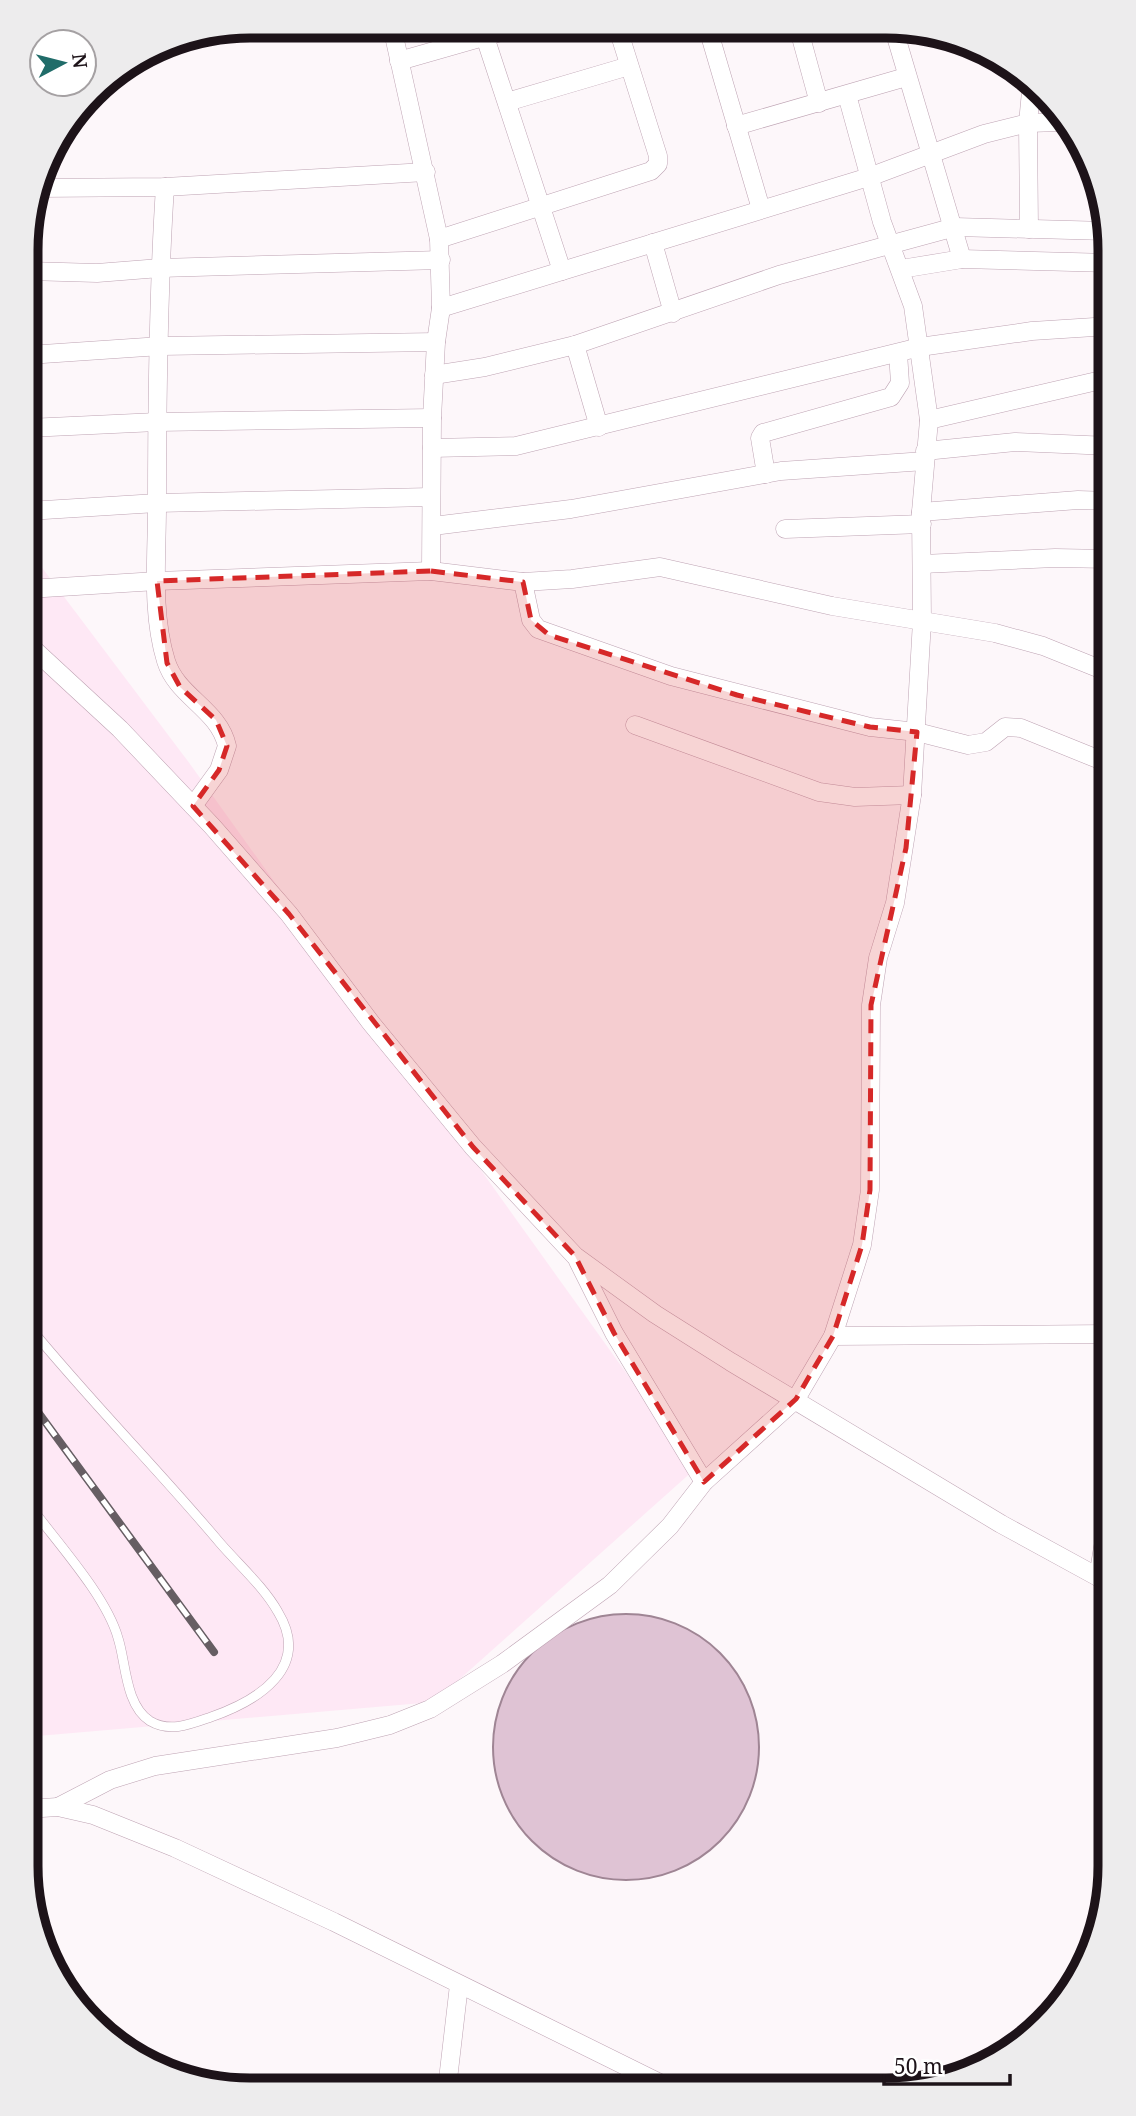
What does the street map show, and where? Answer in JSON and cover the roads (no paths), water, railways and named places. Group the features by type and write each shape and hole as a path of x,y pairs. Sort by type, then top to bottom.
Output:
{"street":[{"path":"439,239 651,171 659,156 621,38"},
{"path":"711,38 761,209"},
{"path":"801,38 819,103"},
{"path":"394,39 426,172 441,260 441,308 436,342 432,418 431,571"},
{"path":"399,61 479,39"},
{"path":"486,39 562,271"},
{"path":"896,39 906,78 955,227 962,260"},
{"path":"507,102 629,66"},
{"path":"736,126 906,78"},
{"path":"58,1807 110,1780 155,1766 337,1738 390,1725 430,1709 502,1664 610,1585 670,1526 704,1482 796,1398 833,1336 862,1245 870,1190 871,1005 878,958 898,889 912,795 922,621 922,518 929,420 913,306 874,195 872,176 847,94"},
{"path":"1029,229 1028,123 1031,97"},
{"path":"441,308 872,176 984,134 1028,123 1054,122"},
{"path":"48,188 165,187 426,172"},
{"path":"165,187 160,268 157,422 159,627 167,663 180,687 216,720 227,746 219,770 193,806"},
{"path":"434,375 485,367 575,345 779,275 955,227 1097,231"},
{"path":"653,243 673,313"},
{"path":"38,271 97,274 160,268 441,260"},
{"path":"901,269 962,260 1098,263"},
{"path":"432,448 516,446 920,347 1032,331 1098,327"},
{"path":"38,354 160,346 436,342"},
{"path":"575,345 599,427"},
{"path":"766,474 761,438 763,433 891,397 900,383 898,353"},
{"path":"929,420 1098,381"},
{"path":"38,428 157,422 432,418"},
{"path":"433,526 571,509 766,474 925,456 1015,442 1098,445"},
{"path":"38,510 157,503 431,497"},
{"path":"785,529 922,518 1078,500 1098,501"},
{"path":"922,564 1098,559"},
{"path":"38,588 157,580 431,571 523,582 572,579 660,567 832,606 995,633 1042,646 1098,668"},
{"path":"523,582 531,620 549,635 737,695 870,727 917,732 979,744 993,737 999,729 1021,728 1098,759"},
{"path":"38,653 120,729 193,806 289,914 371,1023 473,1147 575,1256 655,1314 1001,1524 1097,1576"},
{"path":"635,725 819,792 855,797 912,795"},
{"path":"575,1256 614,1333 704,1482"},
{"path":"833,1336 1097,1334"},
{"path":"38,1808 58,1807 93,1815 175,1848 334,1922 649,2078"},
{"path":"448,2078 459,1985"}],"lane":[{"path":"38,1336 183,1499 279,1612 288,1638 284,1667 266,1691 240,1707 183,1727 149,1720 137,1706 118,1637 106,1610 38,1517"}],"railway":[{"path":"38,1412 214,1652"}]}
